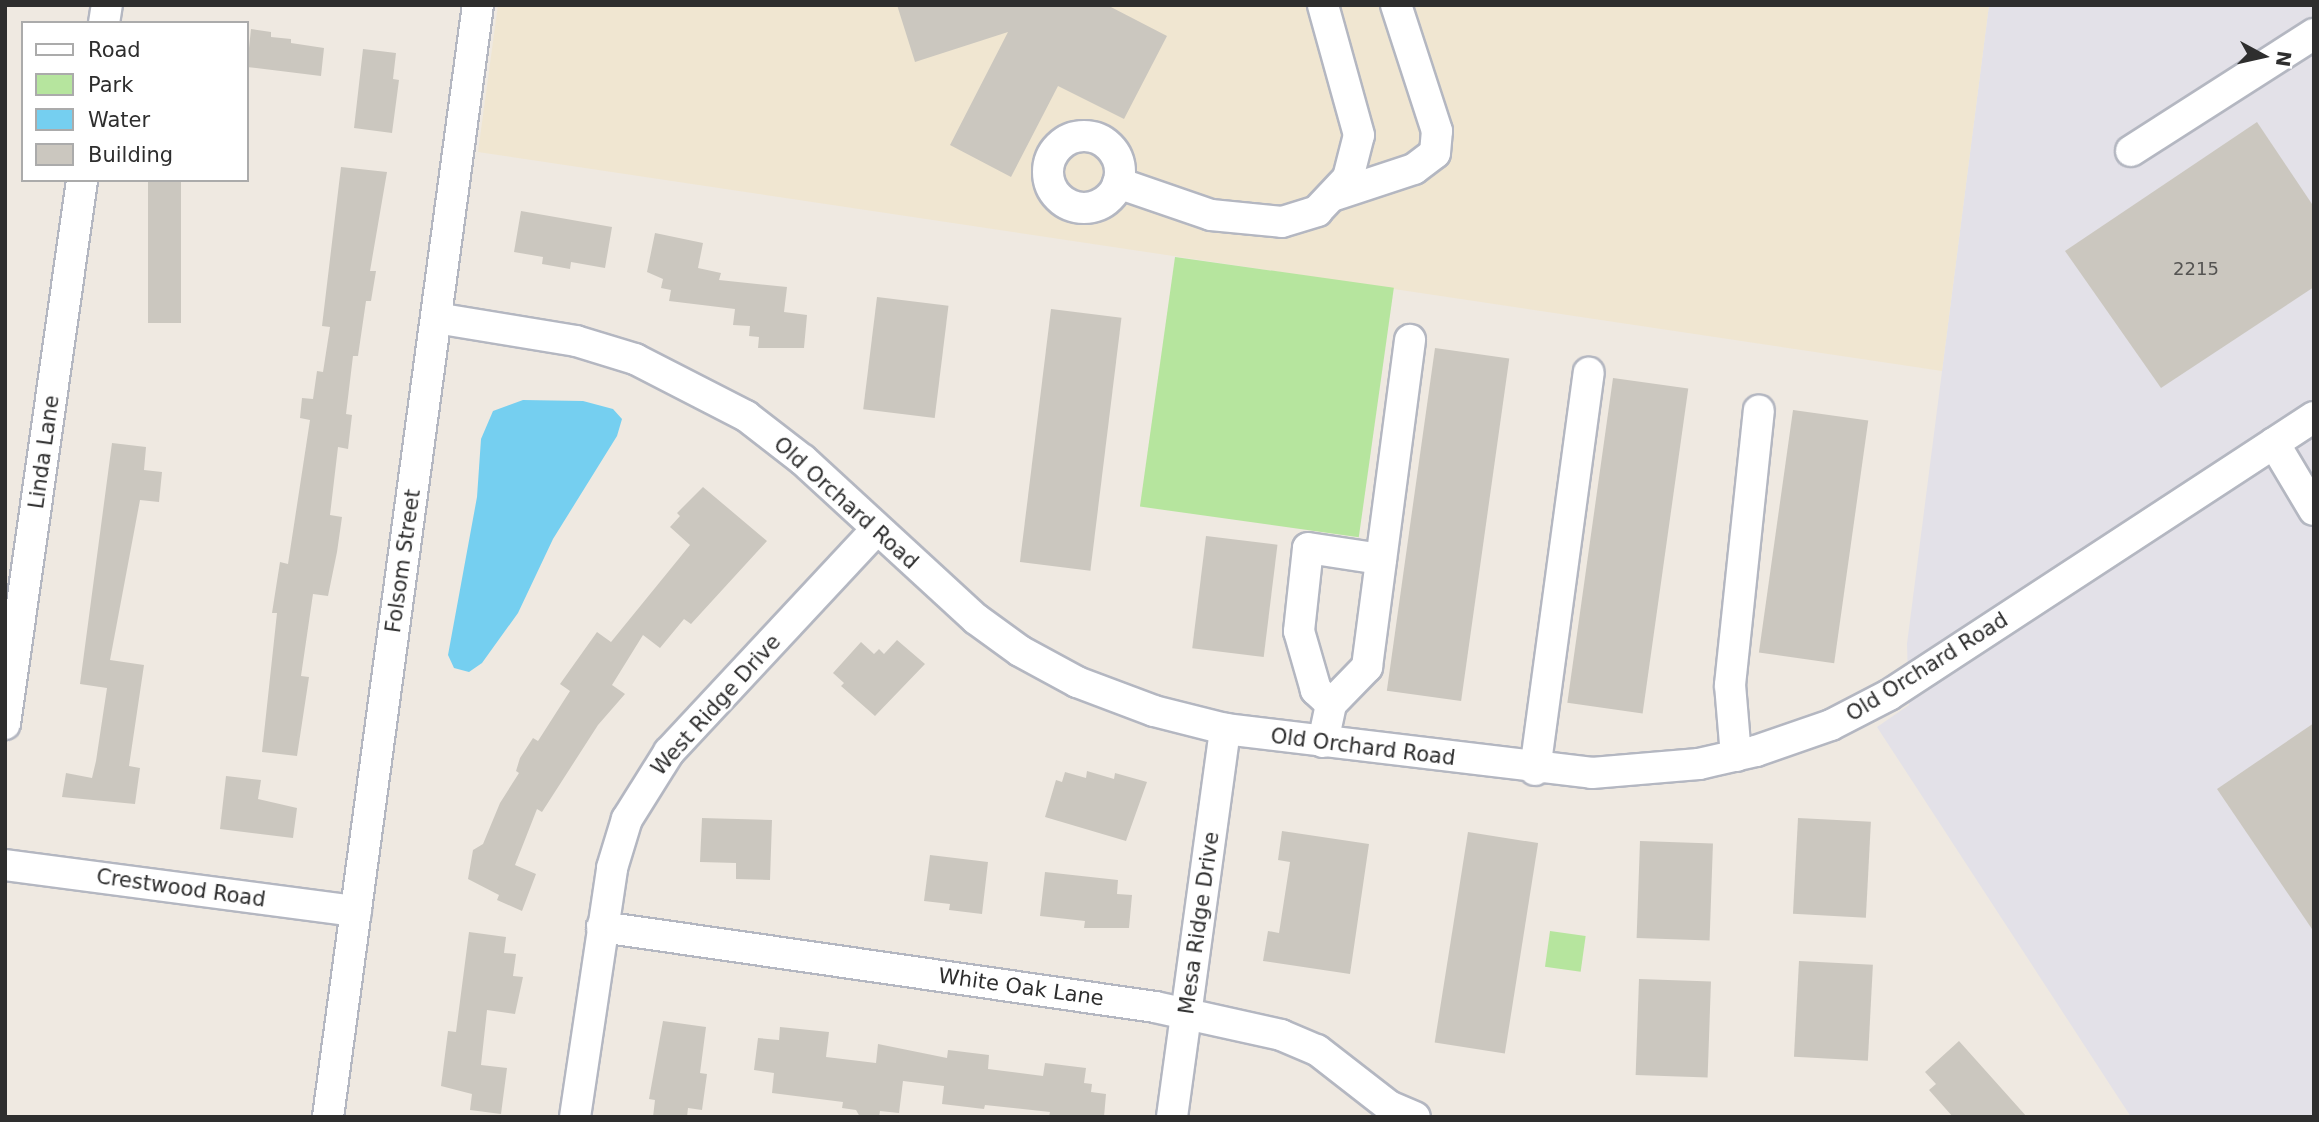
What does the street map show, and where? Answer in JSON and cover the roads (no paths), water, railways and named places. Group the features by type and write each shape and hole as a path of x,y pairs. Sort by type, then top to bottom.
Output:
{"street":[{"name":"Folsom Street","path":"328,1117 478,5"},
{"path":"1118,183 1211,215 1282,222 1317,211 1335,195 1357,156 1360,135 1323,5"},
{"path":"1335,195 1414,169 1435,152 1437,131 1396,5"},
{"path":"2132,151 2314,34"},
{"name":"Linda Lane","path":"5,724 82,182"},
{"name":"Old Orchard Road","path":"436,318 576,341 685,382 746,416 784,445 976,619 1020,651 1077,682 1154,711 1225,729 1535,769 1640,771 1736,756 1831,725 1889,695 2314,417"},
{"path":"1323,742 1331,704 1367,667 1410,340"},
{"path":"1535,769 1589,373"},
{"path":"1736,756 1730,685 1759,411"},
{"path":"2274,443 2314,510"},
{"name":"West Ridge Drive","path":"575,1117 612,868 627,818 669,751 877,529"},
{"path":"1331,704 1316,690 1298,631 1308,548 1381,559"},
{"name":"Mesa Ridge Drive","path":"1172,1117 1225,729"},
{"name":"Crestwood Road","path":"5,865 356,911"},
{"name":"White Oak Lane","path":"602,927 1186,1014 1281,1035 1317,1050 1389,1106 1415,1117"}],"water":[{"path":"523,400 583,401 613,409 622,419 617,436 553,539 518,613 482,663 469,672 454,668 448,655 477,497 481,439 493,411"}]}
